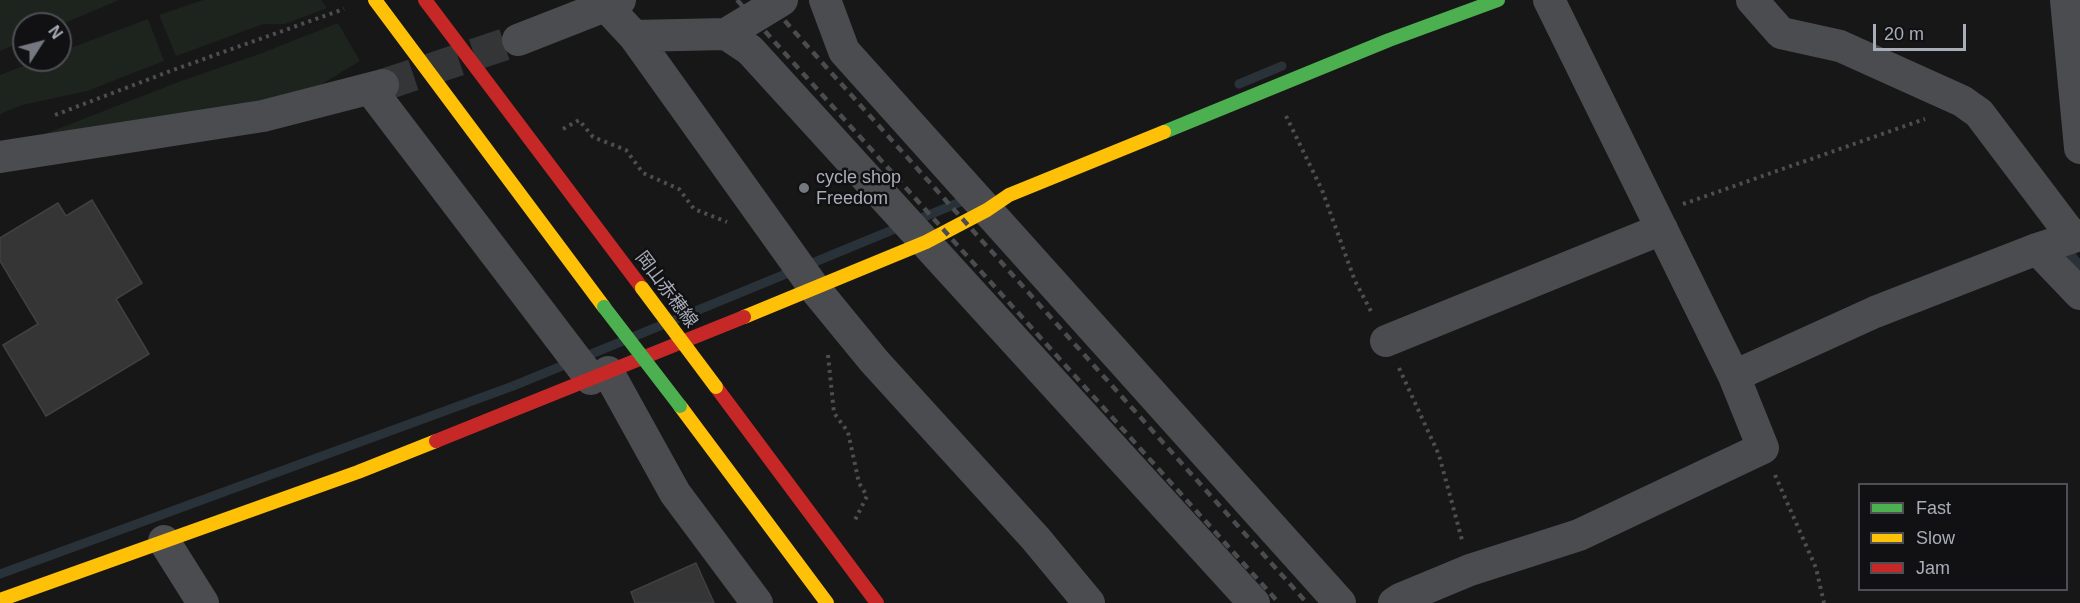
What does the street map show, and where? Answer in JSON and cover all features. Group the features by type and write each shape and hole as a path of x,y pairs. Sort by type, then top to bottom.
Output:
{"street":[{"path":"375,0 827,603"},
{"name":"岡山赤穂線","path":"425,0 877,603"},
{"path":"634,36 726,34 782,0"},
{"path":"825,0 844,51 1341,603"},
{"path":"0,600 358,472 588,368 978,200 1009,195 1389,39 1498,0"},
{"path":"1394,603 1470,570 1579,535 1763,448 1734,376 1549,0"},
{"path":"1752,0 1781,33 1840,46 1962,101 1979,113 2061,241 2080,294"},
{"path":"2066,0 2080,148"},
{"path":"518,40 613,3 634,36 804,274 874,361 1036,539 1089,603"},
{"path":"726,34 750,50 1254,603"},
{"path":"0,157 263,116 377,87 588,368 675,493 757,603"},
{"path":"1386,341 1658,222"},
{"path":"1734,376 1875,312 2061,241"},
{"path":"164,541 203,603"}],"path":[{"path":"52,116 348,8"},
{"path":"1658,222 1932,117"},
{"path":"560,130 579,120 593,137 626,150 643,172 679,189 694,209 728,223"},
{"path":"829,361 834,413 848,432 858,483 867,496 855,520"},
{"path":"1763,448 1816,568 1824,603"}],"shaded area":[{"path":"0,0 119,0 72,20 72,12 12,12 12,46 0,51"},
{"path":"203,0 321,0 327,8 285,24 263,24 176,56 159,15"},
{"path":"148,19 164,61 87,91 22,105 0,114 0,75 12,70 72,72 72,48"},
{"path":"338,23 360,61 317,87 199,115 42,135 181,81 262,53"}],"building":[{"path":"92,200 142,283 116,299 149,354 46,416 3,345 38,324 0,261 0,238 58,203 66,216"},
{"path":"696,563 714,603 635,603 631,592"}],"waterway":[{"path":"1239,84 1282,66"},
{"path":"674,320 970,198"},
{"path":"2065,247 2080,266"},
{"path":"0,574 513,386 662,325"}],"tunnel":[{"path":"383,85 518,40"}],"railway":[{"path":"737,0 1279,603"},
{"path":"766,0 1307,603"}],"traffic: fast":[{"path":"1164,132 1389,40 1498,0"},
{"path":"604,307 680,406"}],"traffic: slow":[{"path":"375,0 604,307"},
{"path":"744,317 926,242 987,210 1009,195 1164,132"},
{"path":"642,288 716,387"},
{"path":"680,406 827,603"},
{"path":"0,600 358,472 436,441"}],"traffic: jam":[{"path":"425,0 642,288"},
{"path":"436,441 744,317"},
{"path":"716,387 877,603"}],"place":[{"name":"cycle shop Freedom","path":"804,188"}]}
